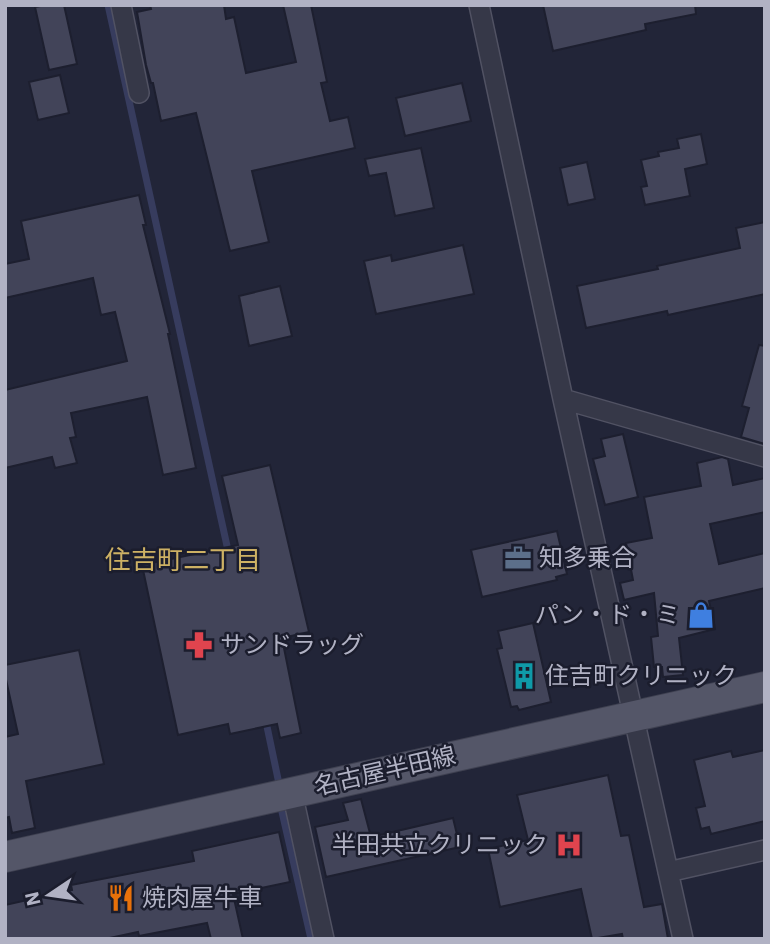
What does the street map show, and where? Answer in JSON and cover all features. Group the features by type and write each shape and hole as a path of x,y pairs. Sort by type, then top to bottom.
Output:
{"main road":[{"name":"名古屋半田線","path":"5,857 765,687"}],"street":[{"path":"121,5 139,93"},
{"path":"479,5 562,399 683,939"},
{"path":"562,399 765,457"},
{"path":"292,792 324,939"},
{"path":"668,872 765,850"}],"building":[{"path":"64,5 77,64 49,70 35,7"},
{"path":"150,5 224,5 226,19 234,17 246,73 296,62 283,5 311,5 327,82 321,83 330,121 348,117 355,148 252,171 269,242 230,251 196,113 161,121 153,83 146,65 137,12 151,9"},
{"path":"543,5 695,5 696,14 645,24 646,30 553,51"},
{"path":"60,75 69,113 38,120 29,82"},
{"path":"462,83 471,121 405,136 396,98"},
{"path":"701,134 707,164 685,169 690,196 645,205 641,187 647,186 641,160 659,156 658,152 679,148 677,139"},
{"path":"421,148 434,208 395,216 386,173 369,176 365,159"},
{"path":"587,162 595,199 568,205 560,168"},
{"path":"139,195 146,225 143,225 170,334 196,468 163,475 147,397 71,413 76,437 70,438 77,463 55,468 52,457 5,468 5,390 127,361 115,312 101,315 93,278 5,298 5,264 29,259 21,221"},
{"path":"765,222 765,294 668,315 667,311 586,328 577,286 740,248 736,228"},
{"path":"463,245 474,294 376,314 364,261 391,255 392,261"},
{"path":"280,286 292,336 249,346 239,296"},
{"path":"759,345 765,346 765,444 741,437 749,408 742,406"},
{"path":"623,434 638,497 605,505 593,459 605,456 601,439"},
{"path":"722,457 728,459 733,485 765,478 765,512 710,524 719,564 765,553 765,588 709,601 715,629 679,638 683,675 663,677 662,667 654,667 651,637 658,636 654,593 624,600 620,583 633,580 626,543 652,538 644,497 701,486 697,463"},
{"path":"270,465 309,632 282,638 301,733 280,738 277,724 230,734 228,724 178,735 142,565 238,545 222,476"},
{"name":"知多乗合","path":"557,531 567,574 556,577 557,580 482,597 471,550"},
{"name":"住吉町クリニック","path":"533,623 551,702 519,710 517,706 511,707 497,649 502,648 498,631"},
{"path":"79,650 104,764 26,781 35,828 12,833 9,817 5,818 5,737 18,734 5,665"},
{"path":"765,750 765,821 711,834 709,827 701,829 696,808 705,806 694,760 731,751 733,757"},
{"name":"半田共立クリニック","path":"608,775 621,836 629,835 644,907 662,904 668,939 623,939 622,934 592,939 581,889 500,907 488,849 528,840 517,795"},
{"path":"361,799 371,837 453,818 460,847 326,877 315,827 348,820 343,803"},
{"path":"279,832 290,882 233,894 243,939 211,939 207,923 139,936 138,932 105,939 5,939 5,905 72,890 71,885 194,861 192,851"}],"waterway":[{"path":"108,5 229,555"},
{"path":"265,717 278,779"},
{"path":"282,812 311,939"}],"place":[{"name":"知多乗合","path":"518,558"},
{"name":"パン・ド・ミ","path":"701,615"},
{"name":"サンドラッグ","path":"199,645"},
{"name":"住吉町クリニック","path":"524,676"},
{"name":"半田共立クリニック","path":"569,845"},
{"name":"焼肉屋牛車","path":"121,898"}],"district":[{"name":"住吉町二丁目","path":"183,560"}]}
